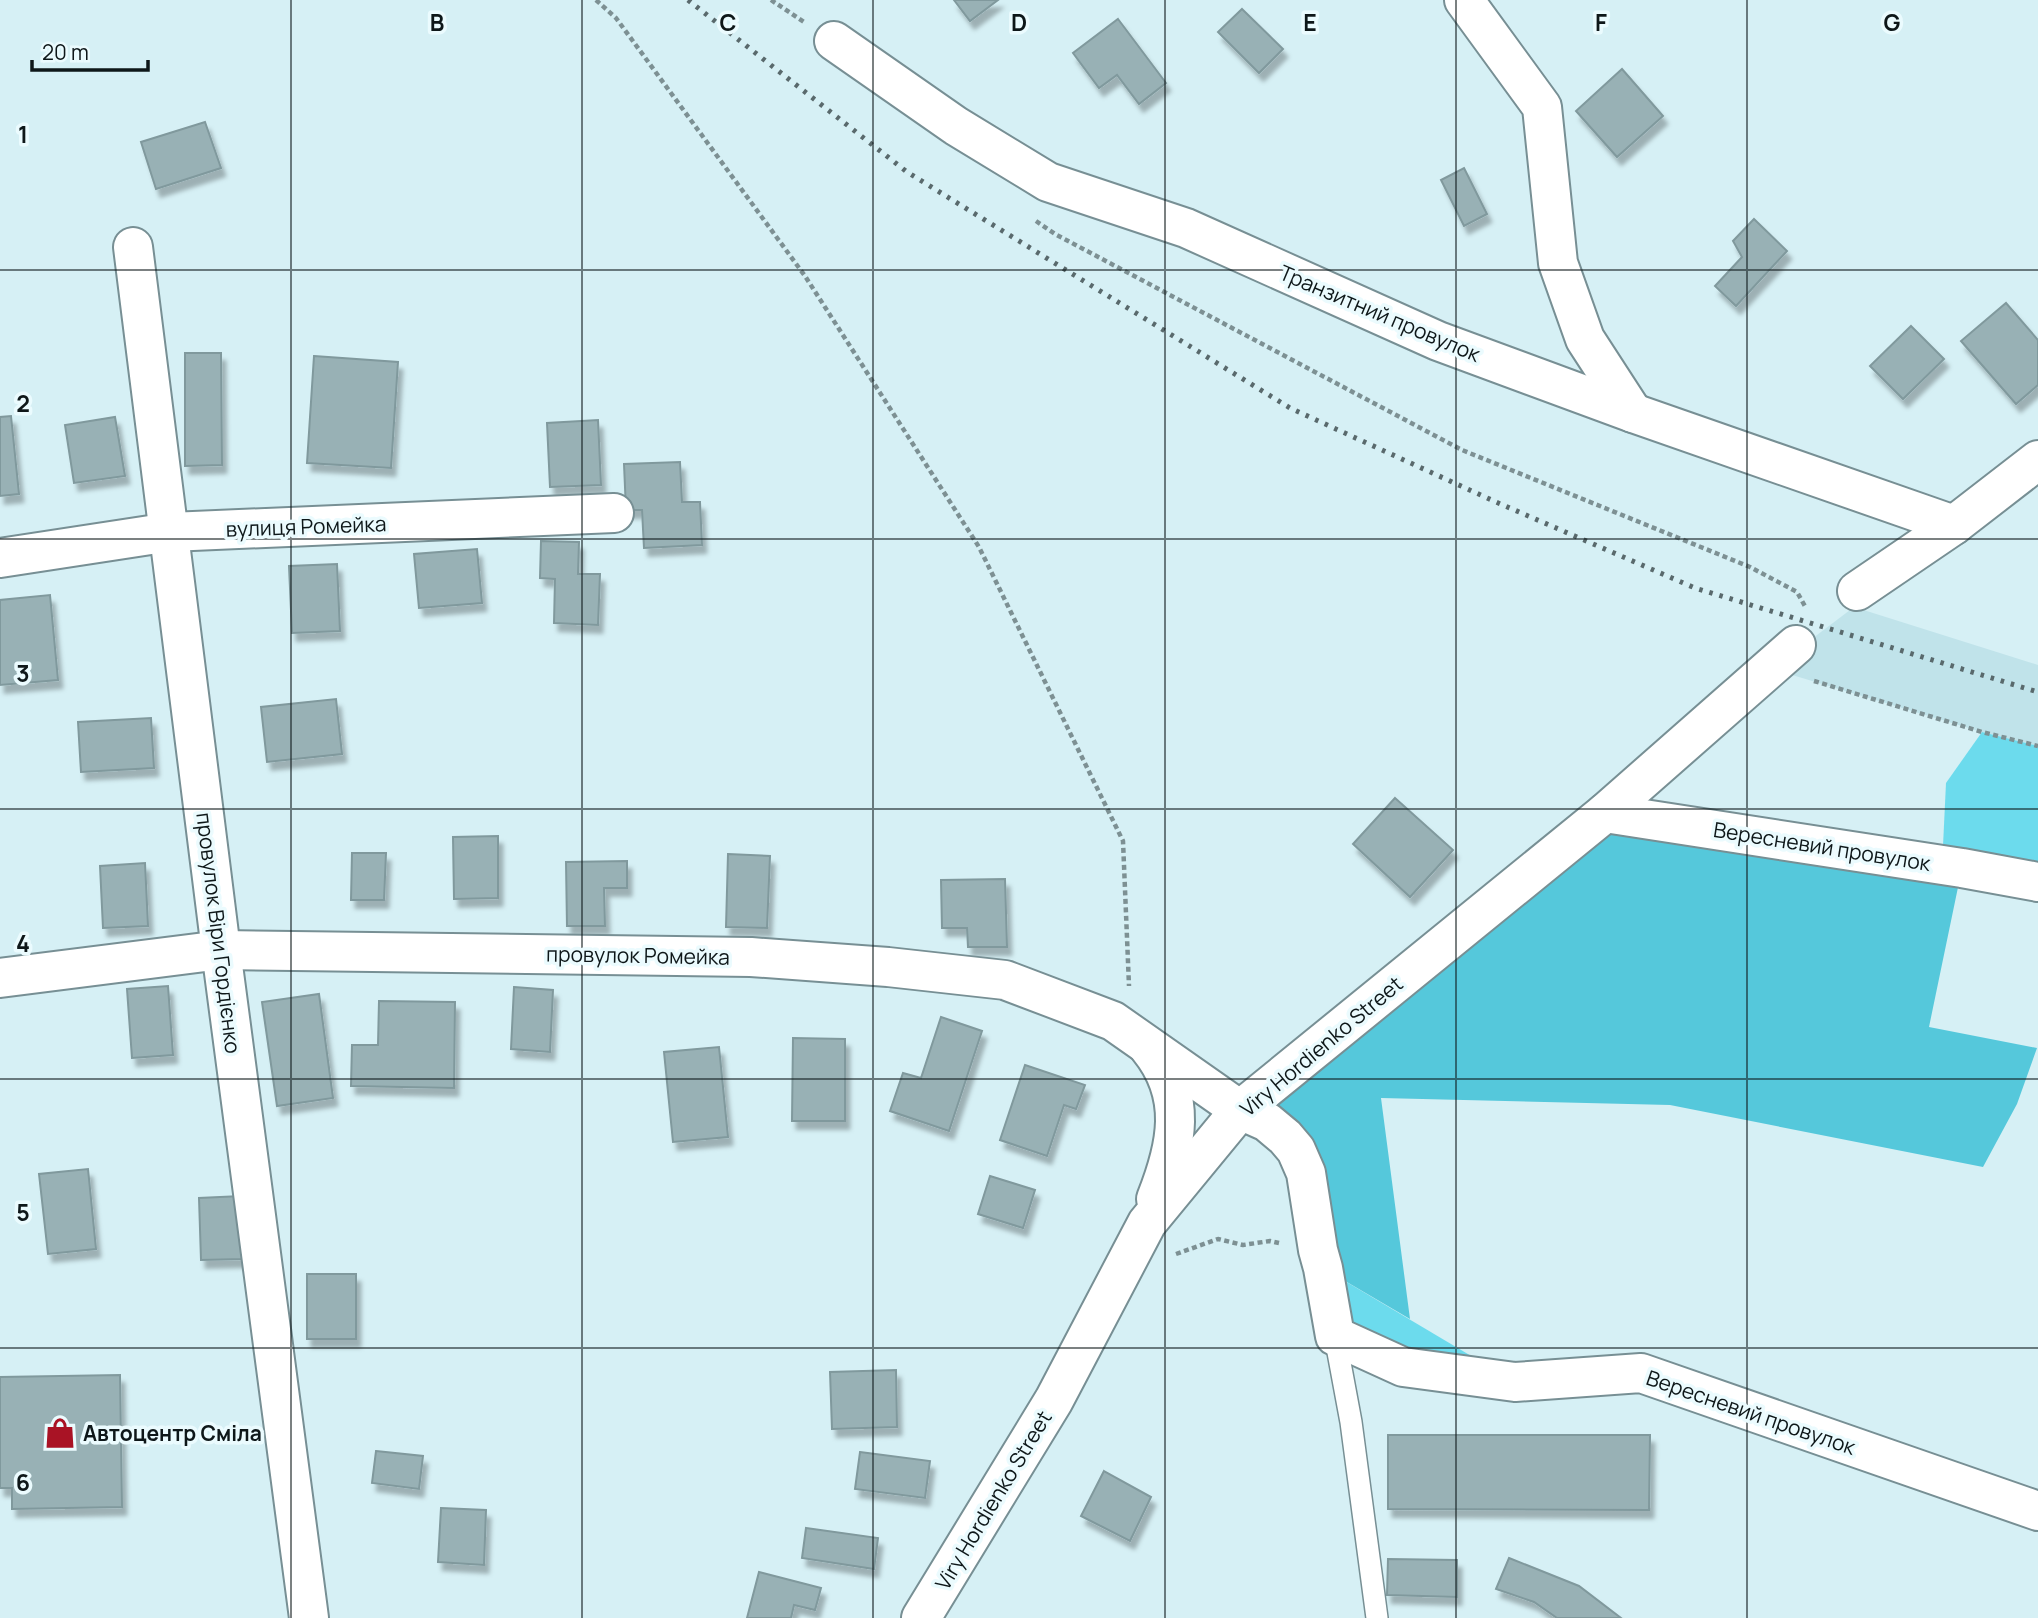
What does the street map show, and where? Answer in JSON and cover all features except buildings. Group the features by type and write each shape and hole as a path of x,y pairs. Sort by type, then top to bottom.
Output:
{"street":[{"path":"1464,0 1542,107 1558,263 1585,338 1633,413"},
{"name":"Транзитний провулок","path":"819,37 956,126 1048,181 1186,228 1438,341 1633,413 1954,525"},
{"name":"провулок Віри Гордієнко","path":"133,247 221,950 309,1618"},
{"path":"1857,592 1954,525 2038,460"},
{"name":"вулиця Ромейка","path":"0,558 170,532 614,513"},
{"name":"Viry Hordienko Street","path":"921,1618 1054,1400 1147,1223 1241,1110 1605,813 1793,643"},
{"name":"Вересневий провулок","path":"1605,813 2038,882"},
{"name":"провулок Ромейка","path":"0,978 221,950 751,957 888,967 1005,980 1113,1021 1241,1110 1267,1122 1296,1150 1306,1173 1335,1335"},
{"path":"1138,1038 1160,1061 1171,1091 1176,1122 1175,1144 1147,1223"},
{"name":"Вересневий провулок","path":"1335,1335 1403,1367 1515,1382 1641,1373 2038,1511"}],"lane":[{"path":"1335,1335 1351,1422 1377,1618"}],"path":[{"path":"596,0 616,18 805,276 979,547 1123,841 1138,1038"},
{"path":"801,20 819,37"},
{"path":"1033,219 1055,234 1462,450 1750,567 1797,592 1793,643 1982,732 2038,746"},
{"path":"1120,1274 1218,1239 1243,1245 1270,1241 1318,1250"}],"shaded area":[{"path":"1854,607 2038,665 2038,746 1982,732 1772,669"},
{"path":"1982,732 2038,746 2038,862 1943,846 1946,783"},
{"path":"1605,813 1962,868 1929,1027 2037,1048 2017,1104 1983,1167 1670,1105 1381,1098 1410,1319 1323,1268 1306,1173 1251,1116"},
{"path":"1323,1268 1515,1382 1335,1336"}],"railway":[{"path":"688,0 907,172 1290,408 1496,502 1695,588 2038,692"}],"place":[{"name":"Автоцентр Сміла","path":"60,1433"}]}
